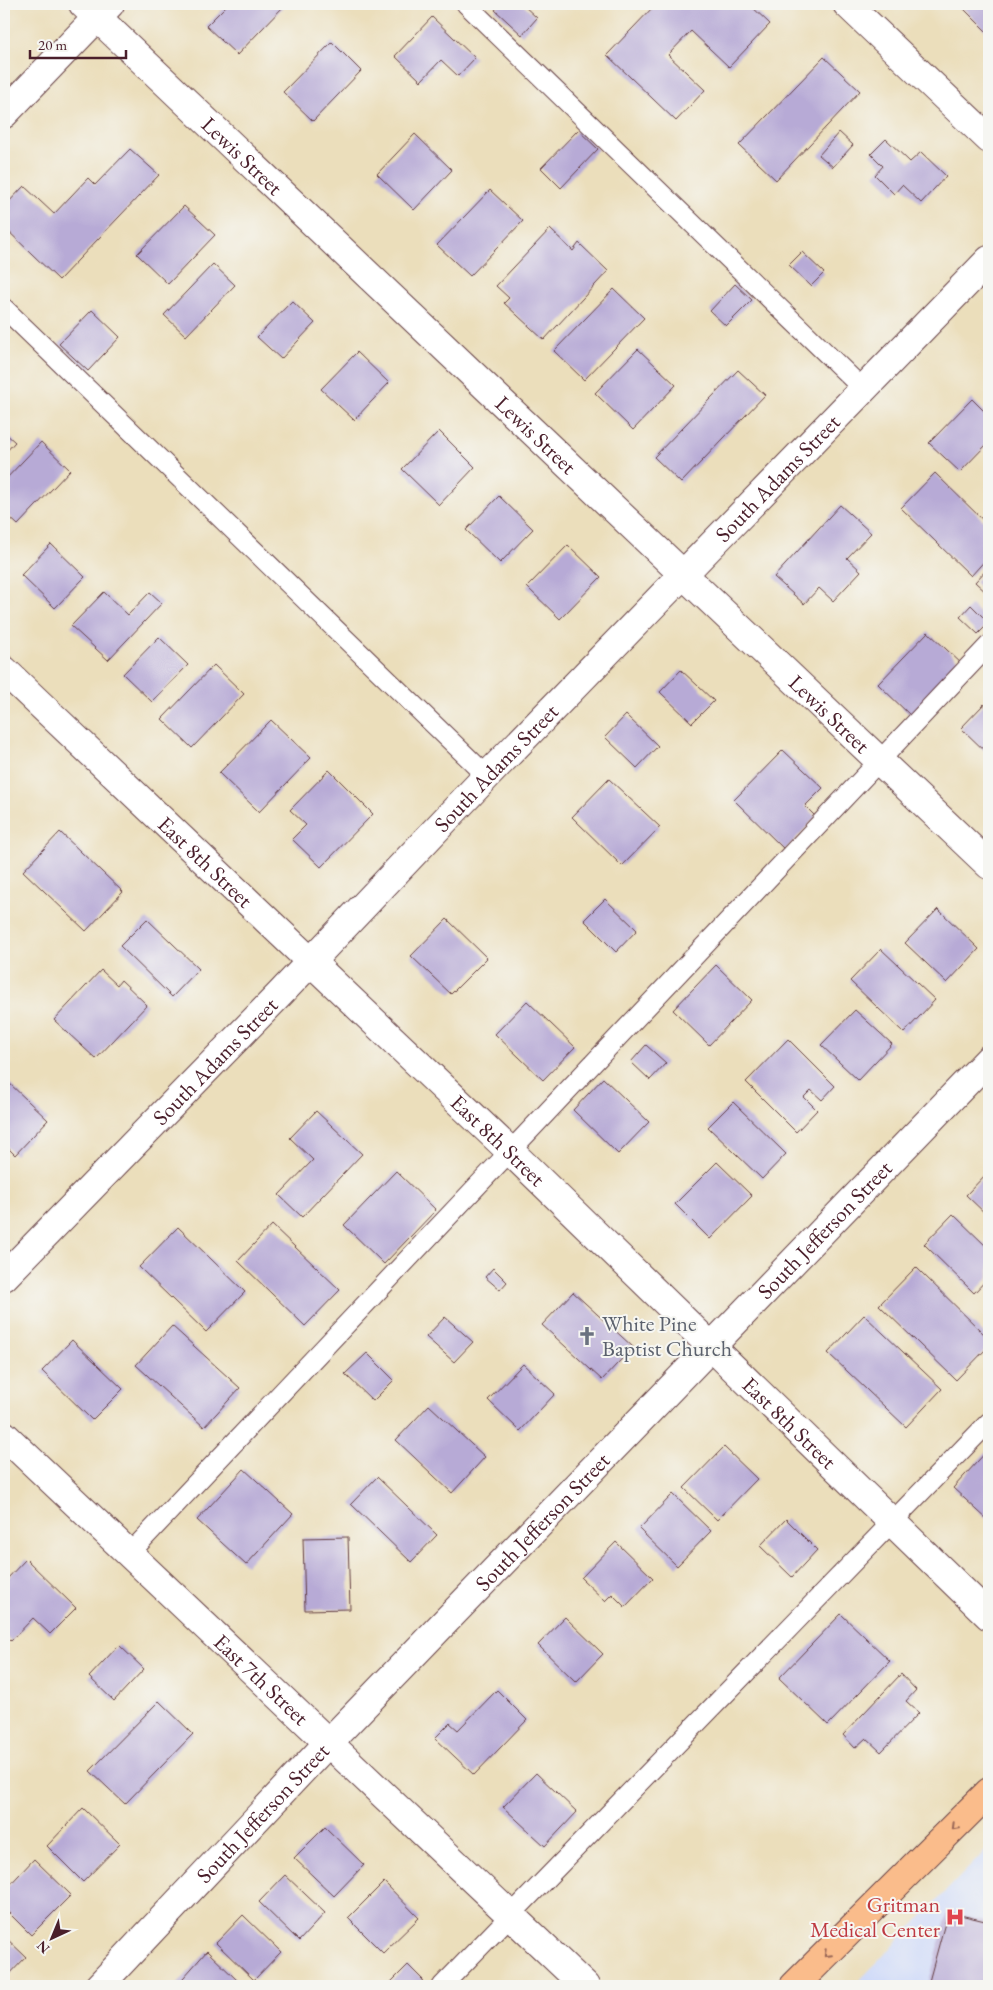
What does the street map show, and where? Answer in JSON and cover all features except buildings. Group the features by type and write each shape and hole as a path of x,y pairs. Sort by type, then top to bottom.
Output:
{"highway":[{"path":"794,1986 989,1792"}],"street":[{"path":"847,4 989,140"},
{"path":"4,114 97,8"},
{"name":"Lewis Street","path":"97,8 989,865"},
{"name":"South Adams Street","path":"4,1277 311,961 487,776 989,260"},
{"name":"East 8th Street","path":"4,670 510,1151 989,1616"},
{"name":"South Jefferson Street","path":"99,1986 328,1743 989,1059"},
{"name":"East 7th Street","path":"4,1435 128,1555 585,1986"}],"lane":[{"path":"466,4 864,390"},
{"path":"4,308 487,776"},
{"path":"128,1555 879,759 989,645"},
{"path":"442,1986 989,1422"}],"shaded area":[{"name":"Gritman Medical Center","path":"989,1847 989,1986 854,1986"}],"place":[{"name":"White Pine Baptist Church","path":"587,1336"},
{"name":"Gritman Medical Center","path":"955,1917"}]}
